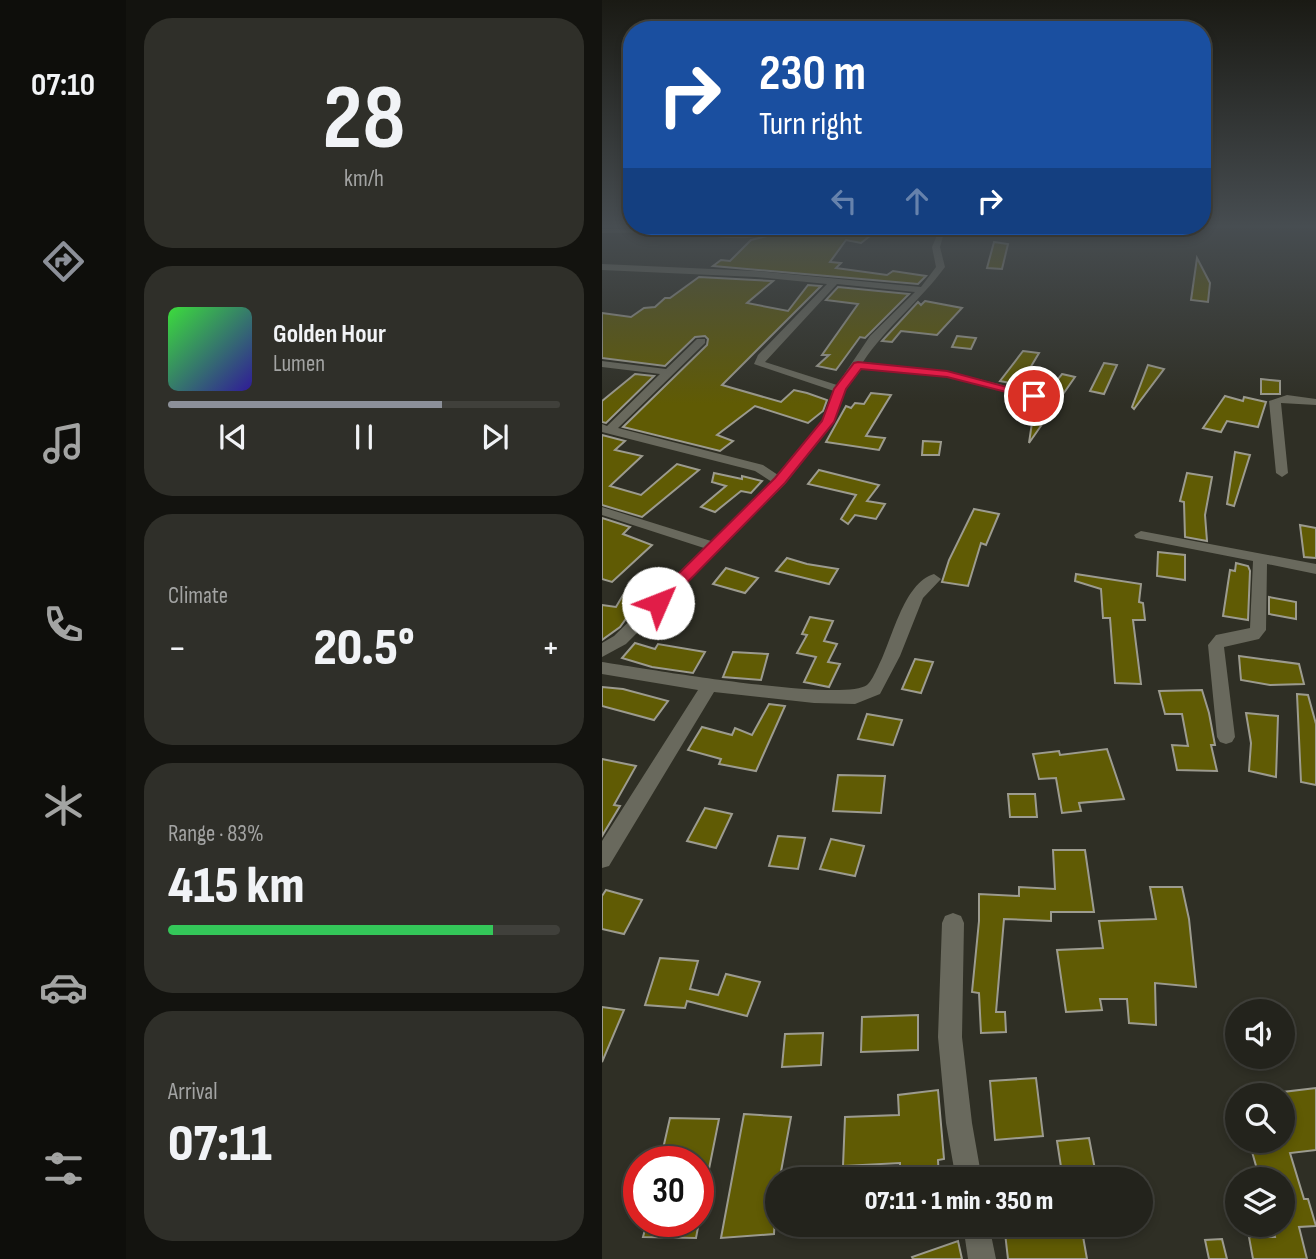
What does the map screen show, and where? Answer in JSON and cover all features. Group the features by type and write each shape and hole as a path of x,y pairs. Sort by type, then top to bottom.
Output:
{"street":[{"path":"829,287 762,357 760,364 840,389"},
{"path":"887,287 923,290"},
{"path":"602,651 620,640 780,481 828,422 840,389 874,338 926,287"},
{"path":"606,429 701,341"},
{"path":"602,364 668,372"},
{"path":"858,365 947,374 1034,396"},
{"path":"1282,473 1275,401 1287,398 1316,402"},
{"path":"606,429 759,468 780,481"},
{"path":"759,468 797,458"},
{"path":"602,511 715,547"},
{"path":"1141,535 1316,569"},
{"path":"1226,737 1216,645 1222,639 1253,635 1258,630 1260,560"},
{"path":"602,668 710,685 814,696 855,697 874,689 892,656 916,595 934,579"},
{"path":"603,855 710,685"},
{"path":"953,923 950,1037 967,1167"},
{"path":"978,1237 982,1259"}],"building":[{"path":"686,287 766,287 747,303 788,311 807,287 820,287 722,385 781,402 794,390 807,393 827,400 823,411 808,423 755,406 717,435 733,441 720,451 623,427 707,345 708,339 705,336 695,337 665,366 602,358 602,313 631,317 644,308 655,307 665,298 670,298"},
{"path":"838,287 909,294 865,338 860,337 836,370 817,366 829,355 822,355 858,304 826,300"},
{"path":"1193,287 1210,287 1208,302 1191,300"},
{"path":"925,301 962,308 937,335 901,331 892,342 882,341 918,302 921,305"},
{"path":"957,336 976,338 971,349 952,347"},
{"path":"1023,351 1039,353 1020,385 1000,381"},
{"path":"1104,363 1117,365 1104,394 1090,391"},
{"path":"1148,365 1164,369 1134,409 1132,407"},
{"path":"635,374 654,376 606,423 602,422 602,401"},
{"path":"1062,374 1075,377 1029,443 1033,416 1029,415"},
{"path":"1261,379 1280,381 1280,394 1261,394"},
{"path":"871,393 891,395 866,436 885,438 879,450 826,442 846,406 851,408 855,403 864,404"},
{"path":"1225,396 1243,401 1244,397 1266,402 1258,427 1227,421 1221,432 1203,428"},
{"path":"602,435 625,441 615,450 642,456 610,486 641,495 677,464 699,470 642,517 602,505"},
{"path":"923,441 941,442 939,455 922,455"},
{"path":"1235,452 1250,455 1234,506 1227,504"},
{"path":"819,470 879,485 867,501 885,504 876,519 855,515 848,524 841,519 856,495 808,484"},
{"path":"714,473 762,481 751,493 741,491 715,512 701,507 726,486 712,482"},
{"path":"1187,473 1212,477 1205,515 1207,541 1185,537 1184,502 1180,501"},
{"path":"974,509 999,514 986,545 981,543 968,586 942,582 949,560"},
{"path":"602,518 630,527 623,534 652,545 612,582 602,579"},
{"path":"1300,525 1316,528 1316,558 1304,557"},
{"path":"1158,552 1185,555 1185,580 1157,576"},
{"path":"787,558 838,569 829,584 776,571"},
{"path":"1236,563 1248,566 1250,571 1248,620 1223,616 1230,570 1235,571"},
{"path":"726,568 758,578 745,593 713,584"},
{"path":"1076,574 1141,584 1139,602 1143,603 1145,620 1133,620 1141,684 1115,683 1110,618 1103,618 1101,589 1075,581"},
{"path":"626,590 649,592 642,605 637,610 633,609 620,627 602,640 602,605 616,607"},
{"path":"1269,597 1296,602 1296,619 1269,614"},
{"path":"810,617 833,621 824,641 837,644 828,662 840,664 829,687 804,682 816,657 797,653 807,635 802,634"},
{"path":"635,643 655,649 658,644 705,652 693,673 652,667 622,658"},
{"path":"733,652 768,654 761,680 723,677"},
{"path":"1239,656 1299,664 1304,684 1270,685 1241,680"},
{"path":"915,659 933,662 921,693 902,689"},
{"path":"602,687 623,689 668,701 654,720 602,706"},
{"path":"1202,690 1215,745 1211,745 1217,771 1177,770 1172,745 1188,746 1182,714 1165,714 1159,691"},
{"path":"1297,694 1308,695 1316,724 1316,785 1301,782"},
{"path":"769,704 785,706 756,771 719,764 721,759 688,750 702,727 732,735 735,728 752,735"},
{"path":"1246,713 1278,716 1276,777 1249,771 1251,743"},
{"path":"867,714 902,720 893,745 858,739"},
{"path":"1107,749 1124,799 1079,803 1081,811 1062,813 1056,778 1039,779 1033,754 1059,751 1060,755"},
{"path":"602,759 636,766 614,805 620,806 602,836"},
{"path":"838,775 885,776 881,813 833,811"},
{"path":"1008,794 1035,794 1037,817 1010,817"},
{"path":"705,808 732,814 716,848 687,841"},
{"path":"778,836 805,838 798,869 769,866"},
{"path":"831,839 864,846 855,876 820,869"},
{"path":"1053,850 1085,850 1094,912 1051,912 1051,921 1004,919 996,1012 1005,1012 1006,1032 981,1033 979,993 972,992 979,894 1019,896 1019,887 1055,889"},
{"path":"1150,887 1182,887 1189,919 1196,987 1155,983 1156,1025 1129,1023 1127,999 1100,999 1102,1010 1066,1012 1057,950 1103,948 1099,921 1156,919"},
{"path":"606,890 642,900 624,934 602,929 602,896"},
{"path":"660,958 698,961 690,989 718,995 726,974 760,982 747,1016 687,1001 685,1008 645,1005"},
{"path":"602,1007 624,1010 602,1062"},
{"path":"918,1015 918,1050 861,1052 862,1017"},
{"path":"823,1033 821,1065 782,1067 785,1034"},
{"path":"1036,1078 1043,1136 995,1140 990,1081"},
{"path":"1316,1088 1316,1150 1295,1152 1295,1091"},
{"path":"938,1090 944,1159 938,1160 938,1167 900,1167 900,1163 843,1166 845,1117 899,1115 898,1095"},
{"path":"744,1114 791,1117 782,1167 765,1167 765,1235 721,1238"},
{"path":"670,1118 719,1119 714,1146 664,1146"},
{"path":"1089,1138 1095,1167 1061,1167 1057,1141"},
{"path":"1252,1153 1290,1153 1294,1167 1256,1167"},
{"path":"1295,1169 1316,1226 1299,1227 1307,1259 1253,1259 1249,1237 1295,1237"},
{"path":"1005,1237 1083,1237 1087,1259 1008,1259"},
{"path":"1222,1239 1227,1259 1209,1259 1205,1240"},
{"path":"958,1241 962,1259 912,1257"}],"route":[{"path":"658,603 780,481 828,422 840,389 858,365 947,374 1034,396"}]}
